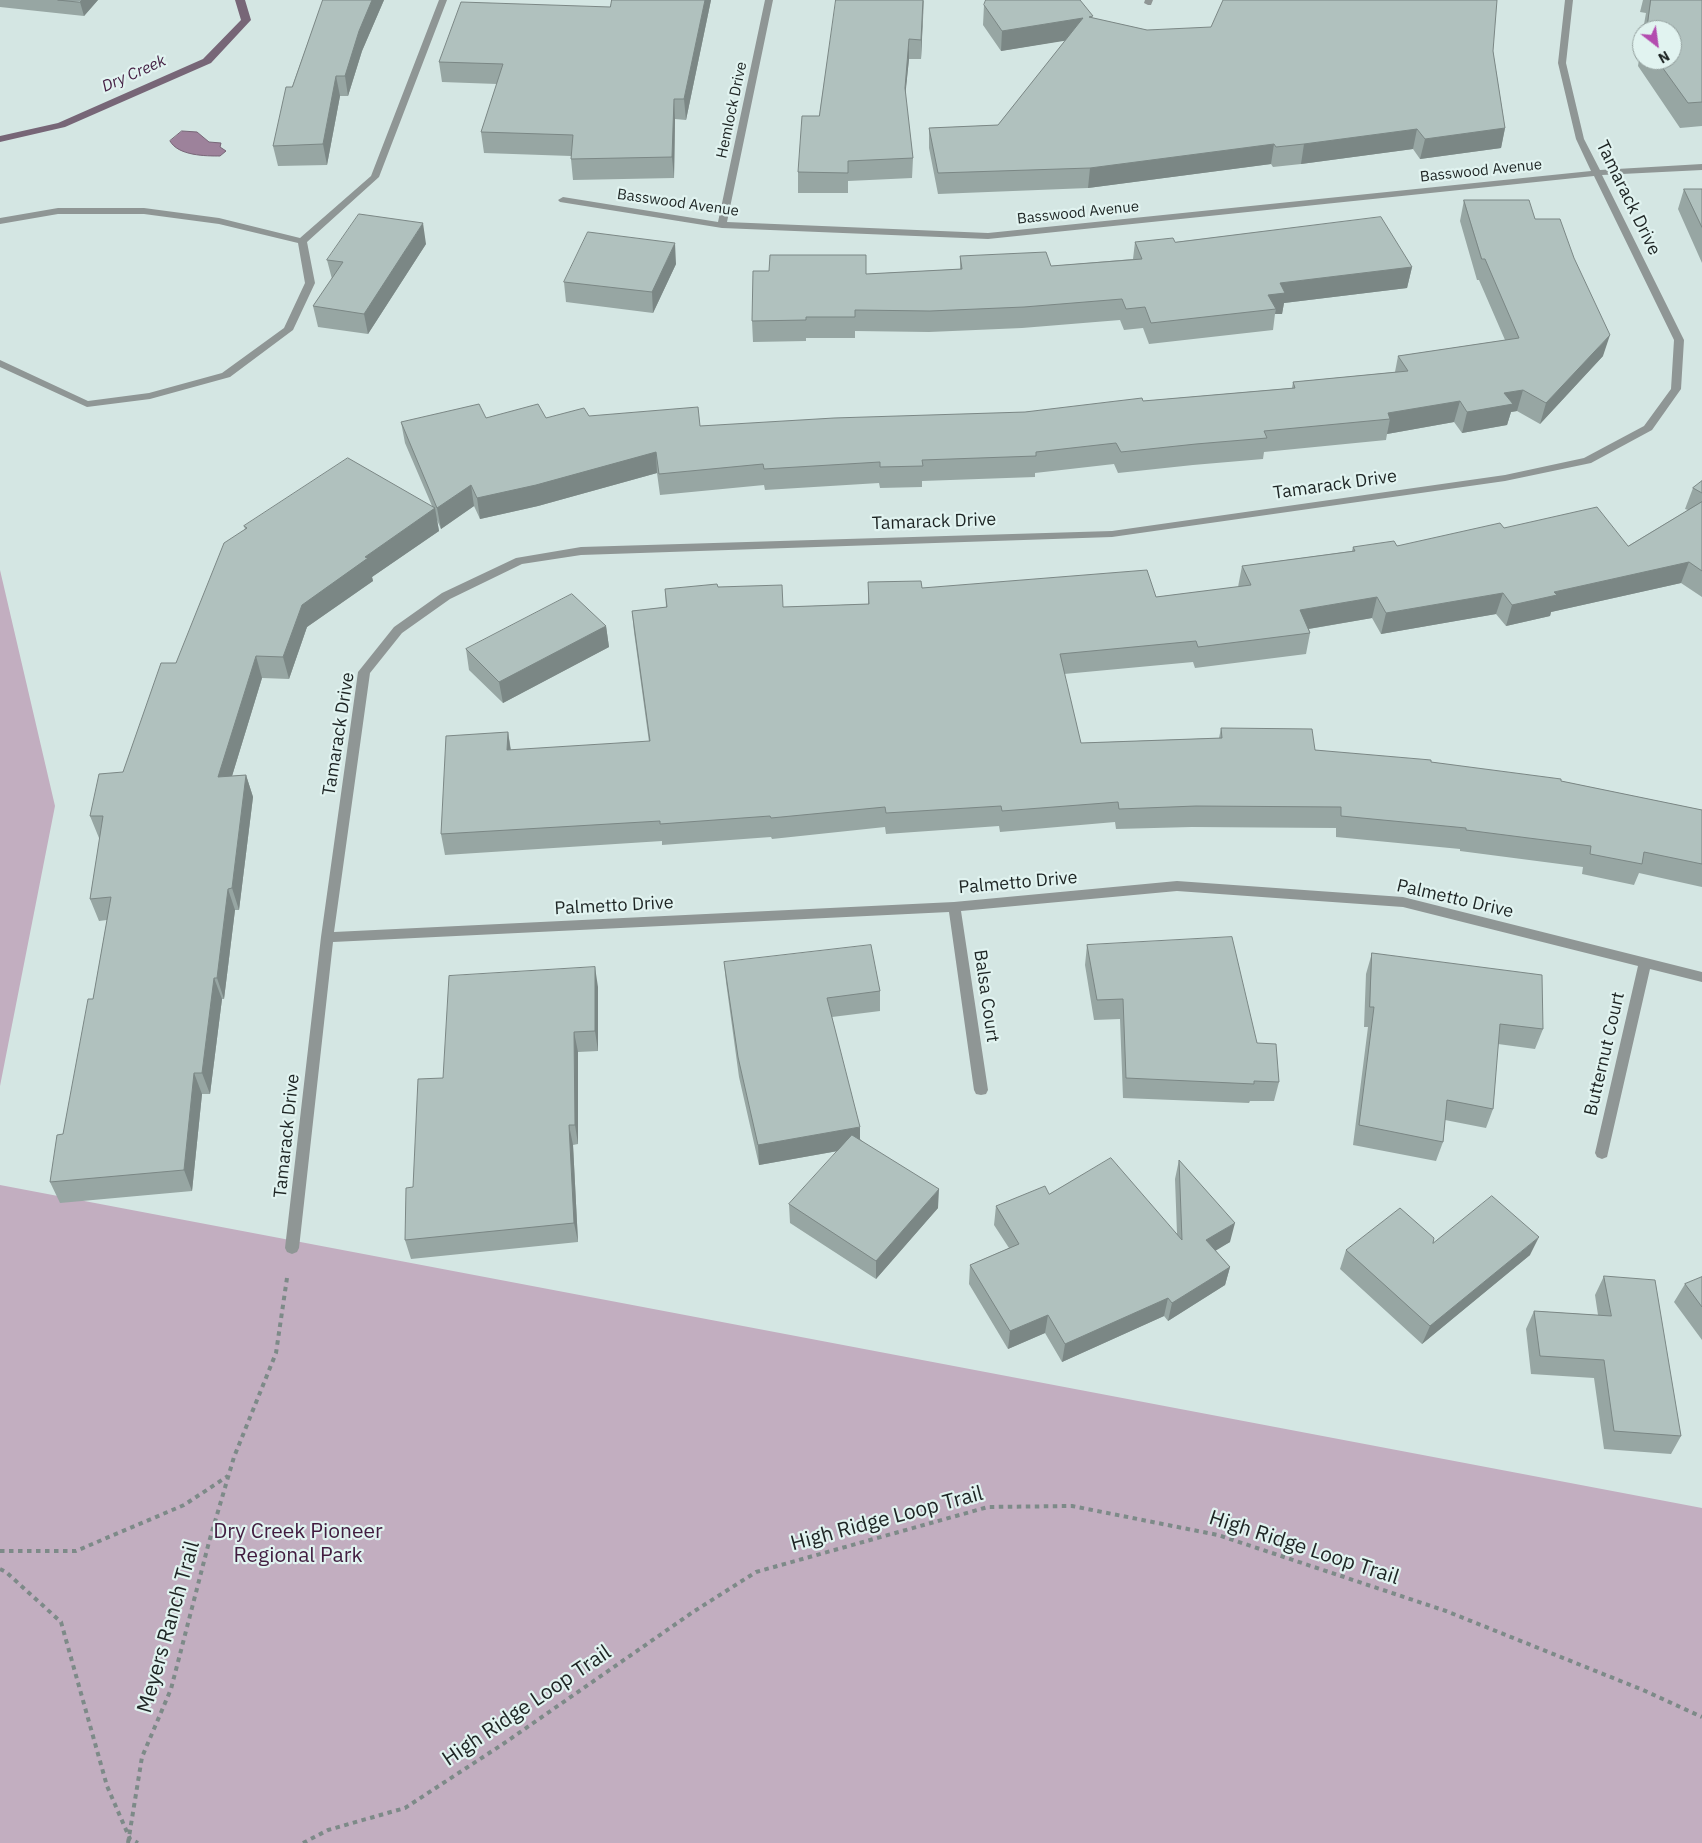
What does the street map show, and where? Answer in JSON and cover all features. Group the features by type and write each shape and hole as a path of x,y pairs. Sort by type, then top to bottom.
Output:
{"street":[{"path":"302,242 375,177 443,0"},
{"name":"Hemlock Drive","path":"722,225 768,0"},
{"name":"Tamarack Drive","path":"292,1248 327,937 364,672 398,630 446,596 520,561 581,551 1112,534 1506,478 1587,461 1648,428 1676,389 1679,340 1580,139 1562,63 1569,0"},
{"name":"Basswood Avenue","path":"563,200 722,225 988,236 1596,173 1702,166"},
{"path":"0,221 58,211 144,211 219,221 302,242"},
{"path":"0,363 87,404 150,396 226,375 288,330 310,283 302,242"},
{"name":"Palmetto Drive","path":"327,937 954,907 1177,886 1403,902 1702,977"},
{"name":"Balsa Court","path":"954,907 981,1090"},
{"name":"Butternut Court","path":"1602,1153 1645,962"}],"path":[{"name":"Meyers Ranch Trail","path":"129,1841 142,1757 171,1689 228,1476 255,1401 276,1353 292,1248"},
{"path":"0,1551 76,1551 184,1505 228,1476"},
{"name":"High Ridge Loop Trail","path":"302,1843 328,1830 405,1808 503,1744 693,1612 756,1572 988,1506 1072,1506 1218,1535 1446,1611 1643,1690 1702,1717"},
{"path":"0,1569 6,1572 61,1622 107,1786 129,1841 138,1843"}],"green space":[{"path":"0,570 55,806 0,1086"},
{"name":"Dry Creek Pioneer Regional Park","path":"0,1185 1702,1508 1702,1843 0,1843"}],"shaded area":[{"path":"182,131 197,132 209,142 221,143 220,147 226,151 220,156 214,156 193,154 179,150 170,141"}],"building":[{"path":"58,0 82,0 80,2"},
{"path":"323,0 372,0 359,31 345,76 336,76 323,144 273,146 286,87 292,87"},
{"path":"612,0 705,0 684,99 674,99 672,157 571,159 573,135 481,132 503,64 439,62 461,2 610,7"},
{"path":"836,0 923,0 921,40 909,39 905,88 913,158 848,161 848,173 798,172 802,116 819,116"},
{"path":"986,0 1080,0 1093,16 1089,17 1147,30 1211,27 1223,0 1497,0 1493,51 1505,128 1425,139 1417,129 1276,147 1274,144 1090,168 938,173 929,128 998,125 1083,18 1002,31 984,5"},
{"path":"1651,0 1702,0 1702,102 1688,103 1664,70 1682,70 1682,20 1648,20"},
{"path":"1684,189 1702,189 1702,227"},
{"path":"1464,200 1529,200 1535,219 1560,219 1574,258 1610,335 1546,403 1523,390 1504,393 1513,404 1467,412 1460,401 1388,413 1390,419 1264,431 1267,438 1121,452 1116,443 1036,452 1036,456 922,460 923,466 880,467 880,462 764,469 763,464 659,474 656,452 536,485 477,498 471,485 437,508 401,422 479,404 486,418 538,404 546,418 584,408 589,416 698,407 700,426 834,418 1025,412 1142,398 1143,401 1295,388 1293,382 1408,371 1398,356 1519,338 1485,259 1482,259"},
{"path":"359,214 423,223 364,314 313,306 343,262 327,260"},
{"path":"1381,217 1412,267 1280,283 1285,293 1268,295 1276,309 1151,323 1145,307 1126,309 1122,299 1024,307 930,311 855,310 855,317 806,317 806,320 752,321 753,271 769,271 770,255 866,255 866,274 962,269 960,256 1046,252 1051,266 1142,259 1135,242 1173,238 1175,242"},
{"path":"588,232 675,243 652,292 564,282"},
{"path":"348,458 435,508 365,557 368,558 302,605 283,657 256,656 218,777 246,775 232,888 228,889 217,978 214,978 202,1073 194,1073 184,1170 50,1182 57,1135 63,1134 88,999 93,999 111,897 90,899 103,816 90,816 99,774 123,772 161,663 176,663 224,543 247,528 244,526"},
{"path":"1702,481 1702,493 1693,488"},
{"path":"1702,502 1702,571 1689,562 1554,592 1557,595 1512,605 1503,593 1386,613 1377,597 1300,610 1310,633 1198,647 1196,641 1060,654 1081,743 1222,738 1221,728 1312,729 1315,750 1431,760 1431,762 1561,779 1561,781 1702,810 1702,864 1644,852 1642,864 1590,854 1591,846 1466,830 1466,828 1341,816 1341,807 1196,806 1119,809 1118,802 1002,811 1001,806 886,813 885,807 771,818 770,816 660,824 660,821 441,834 446,736 508,732 507,750 650,741 632,611 667,607 665,589 717,584 718,587 782,585 783,607 869,604 868,582 921,581 922,588 1147,570 1156,597 1251,585 1242,566 1355,551 1353,547 1394,541 1397,546 1500,523 1504,528 1597,507 1628,546"},
{"path":"572,594 606,626 499,682 466,649"},
{"path":"1232,937 1257,1043 1276,1044 1279,1082 1254,1081 1254,1084 1126,1078 1123,999 1097,1000 1087,945"},
{"path":"871,945 880,991 827,998 860,1127 758,1145 738,1057 724,962"},
{"path":"1372,953 1542,975 1543,1029 1500,1024 1493,1109 1447,1100 1443,1142 1359,1125 1374,1007 1370,1007"},
{"path":"595,967 595,1031 574,1032 575,1125 569,1125 574,1223 405,1240 406,1188 413,1187 418,1079 443,1078 449,976"},
{"path":"852,1135 939,1189 876,1261 789,1204"},
{"path":"1111,1158 1182,1240 1179,1160 1235,1223 1206,1240 1230,1267 1172,1303 1168,1298 1065,1344 1048,1315 1010,1331 970,1265 1019,1244 996,1206 1045,1186 1049,1194"},
{"path":"1492,1196 1539,1237 1430,1326 1346,1250 1400,1208 1434,1238 1433,1243"},
{"path":"1604,1276 1655,1280 1681,1436 1614,1431 1604,1360 1540,1356 1534,1311 1611,1316"},
{"path":"1702,1277 1702,1307 1685,1284"}],"waterway":[{"name":"Dry Creek","path":"0,139 61,125 207,61 246,20 240,0"}]}
